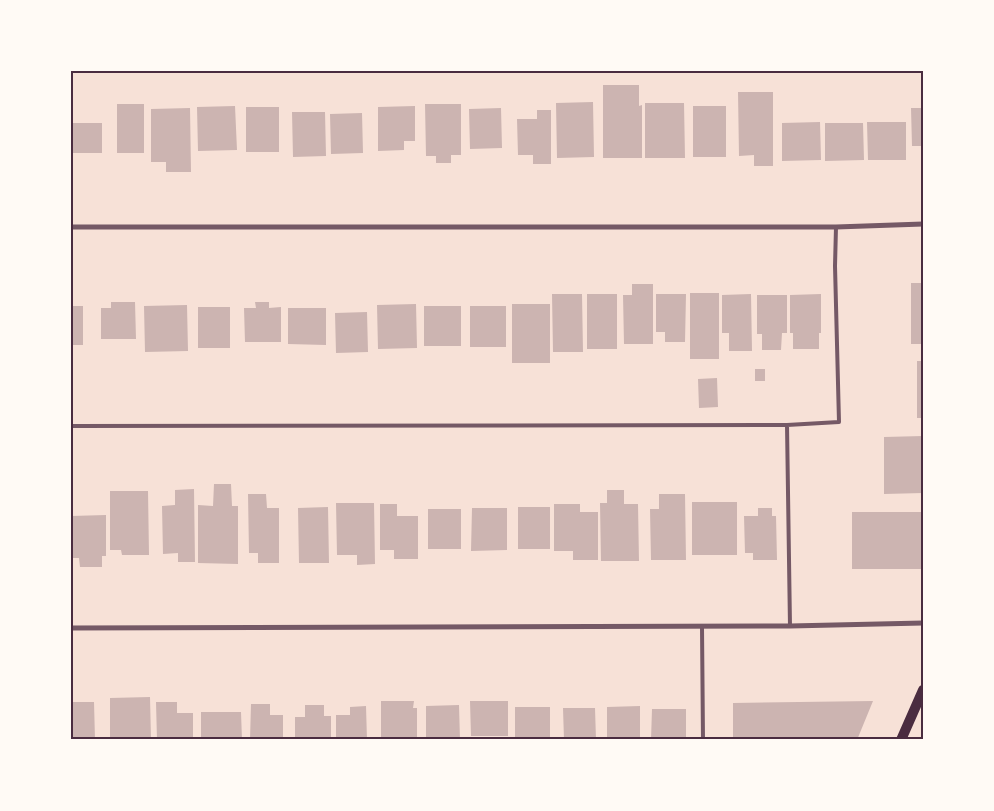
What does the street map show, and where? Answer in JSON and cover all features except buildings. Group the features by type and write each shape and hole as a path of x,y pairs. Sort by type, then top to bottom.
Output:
{"main road":[{"path":"901,740 923,690"}],"street":[{"path":"71,227 836,227 923,224"},
{"path":"71,628 702,627 923,623"}],"lane":[{"path":"71,426 787,425 838,422 836,227"},
{"path":"787,425 790,626"},
{"path":"702,627 703,740"}]}
